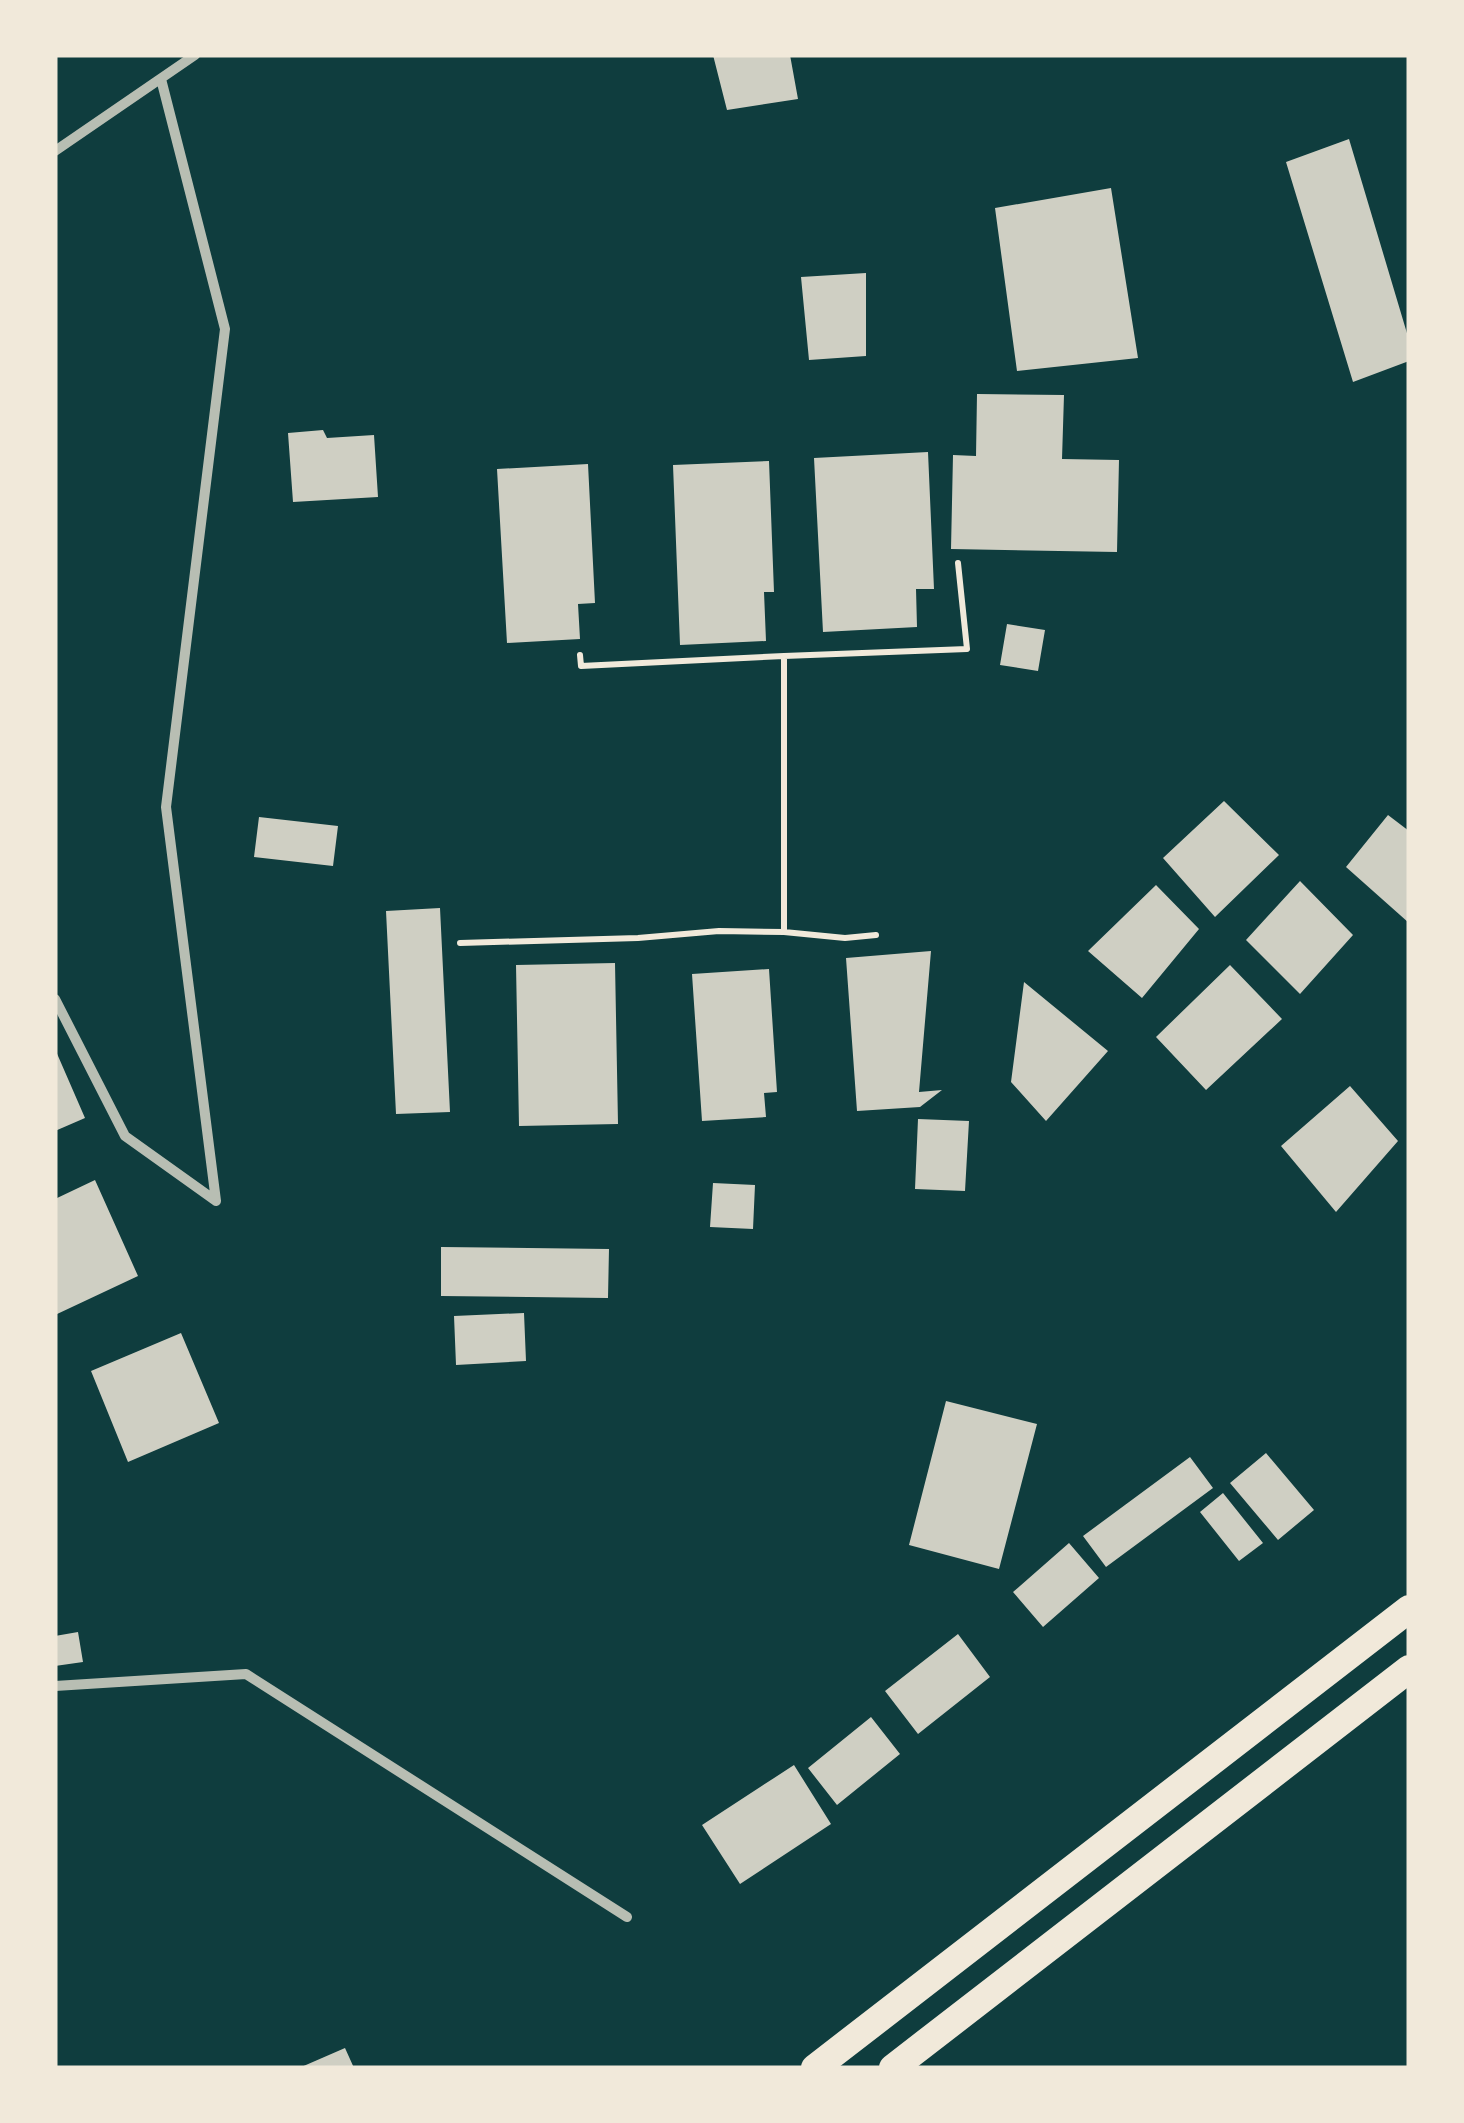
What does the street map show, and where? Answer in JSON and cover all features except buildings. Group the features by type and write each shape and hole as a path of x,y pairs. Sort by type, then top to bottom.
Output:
{"highway":[{"path":"815,2068 1409,1610"},
{"path":"892,2068 1409,1669"}],"street":[{"path":"55,151 196,55"},
{"path":"55,999 125,1136 216,1202 166,807 225,329 161,79"},
{"path":"55,1686 246,1674 627,1917"}],"path":[{"path":"580,655 581,666 967,650 958,563"},
{"path":"784,656 784,932"},
{"path":"460,943 638,938 719,931 845,938 876,935"}]}
